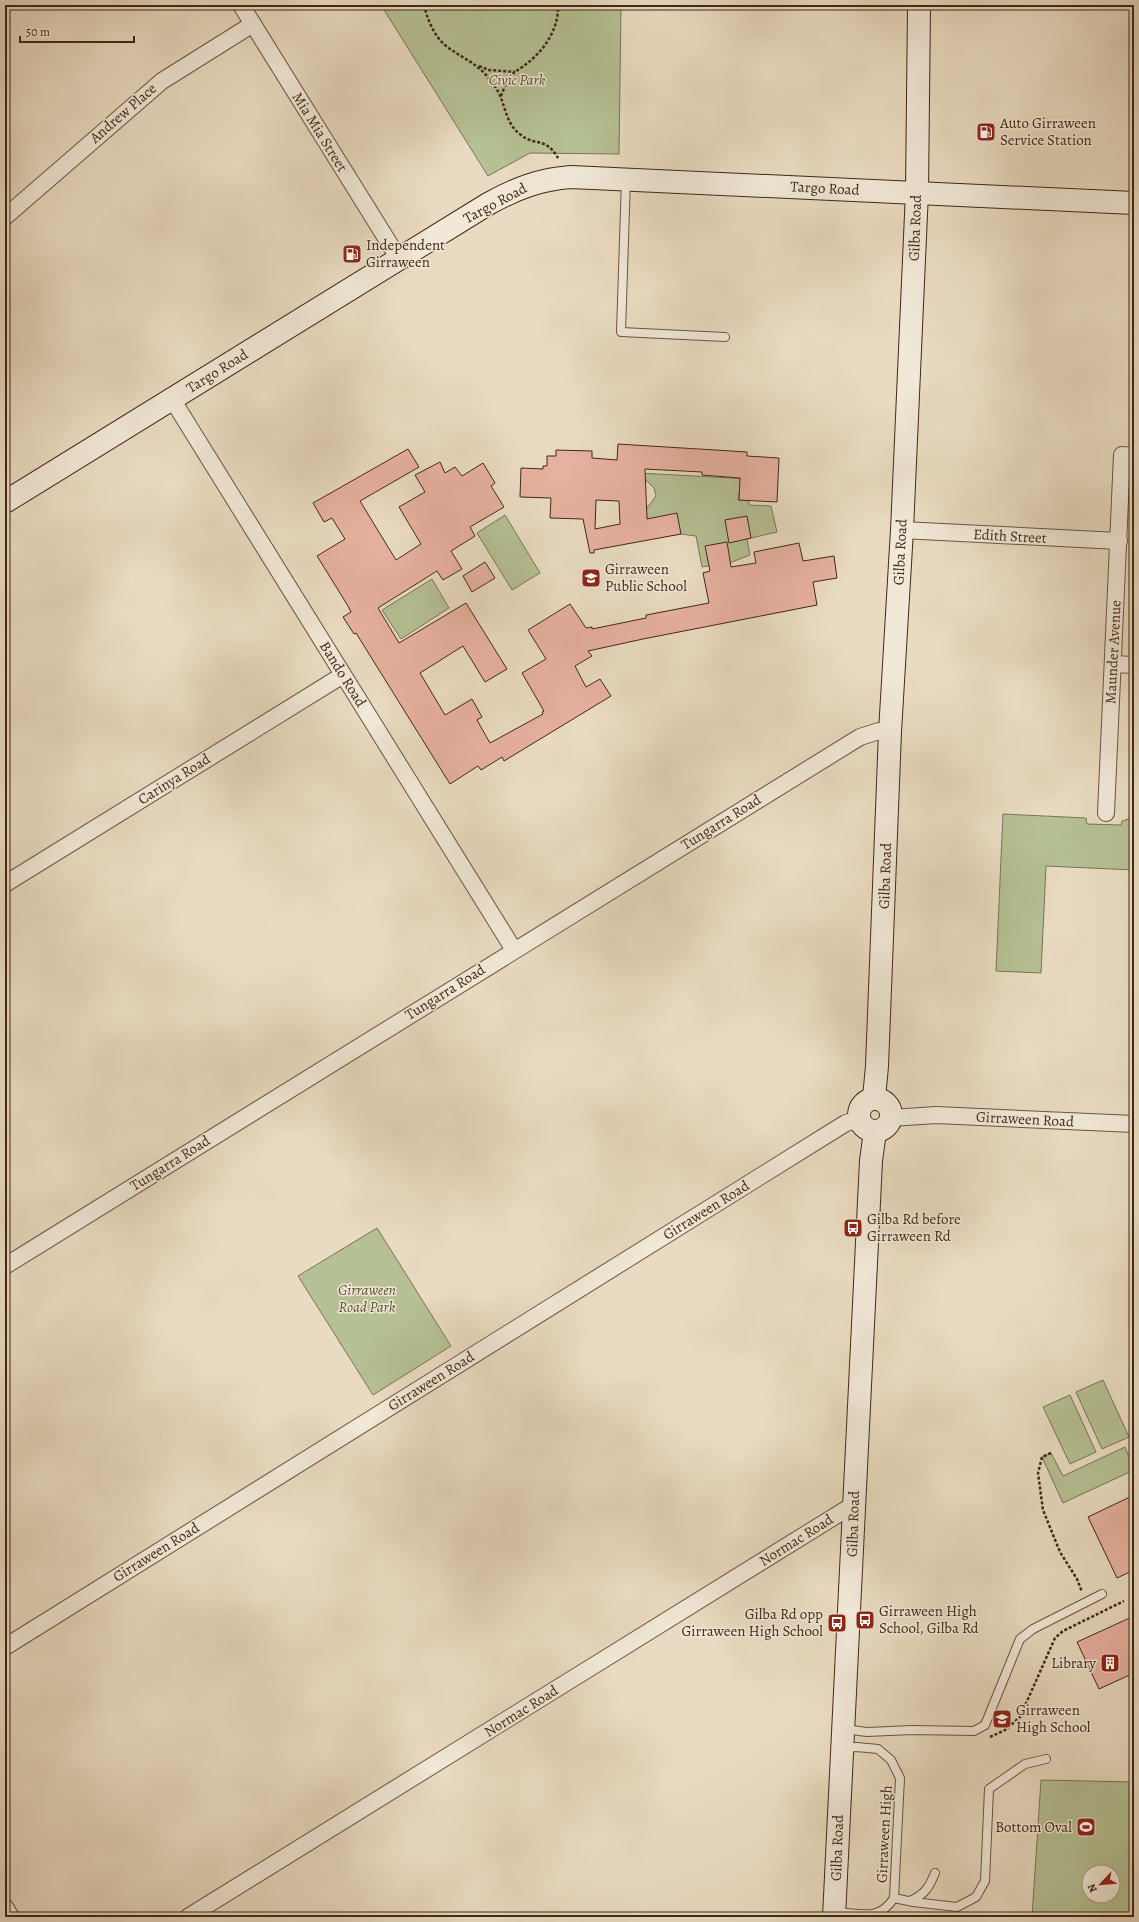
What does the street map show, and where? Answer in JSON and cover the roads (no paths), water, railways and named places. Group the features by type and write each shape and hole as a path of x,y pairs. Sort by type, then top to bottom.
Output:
{"street":[{"name":"Mia Mia Street","path":"241,5 399,259"},
{"name":"Gilba Road","path":"834,1914 853,1505 871,1161 875,1123 859,1109 869,1099 874,1098 878,1066 890,732 902,530 916,192 919,5"},
{"name":"Andrew Place","path":"5,217 162,81 253,24"},
{"name":"Targo Road","path":"5,502 488,204 518,188 551,179 571,177 626,179 1134,203"},
{"name":"Bando Road","path":"172,399 514,950"},
{"name":"Maunder Avenue","path":"1106,813 1122,455 1134,456"},
{"name":"Edith Street","path":"902,530 1119,541"},
{"path":"1113,664 1134,665"},
{"name":"Carinya Road","path":"5,884 343,675"},
{"name":"Tungarra Road","path":"5,1266 860,737 879,731 890,732"},
{"name":"Girraween Road","path":"5,1647 846,1123 875,1123 936,1115 1134,1124"},
{"name":"Normac Road","path":"188,1917 853,1505"},
{"path":"5,1907 11,1917"}],"lane":[{"path":"626,179 621,332 725,337"},
{"path":"842,1738 867,1732 912,1730 974,1731 984,1725 1020,1639 1033,1629 1102,1594"},
{"name":"Girraween High","path":"834,1914 872,1916 888,1908 894,1898 900,1778 891,1760 878,1749 857,1747 842,1738"},
{"path":"894,1898 957,1907 976,1897 985,1881 989,1788 1025,1764 1046,1759"},
{"path":"910,1901 922,1896 930,1887 935,1873"}],"railway":[{"path":"5,12 10,5"}],"place":[{"name":"Auto Girraween Service Station","path":"986,132"},
{"name":"Independent Girraween","path":"352,254"},
{"name":"Girraween Public School","path":"591,578"},
{"name":"Gilba Rd before Girraween Rd","path":"853,1228"},
{"name":"Girraween High School, Gilba Rd","path":"865,1620"},
{"name":"Gilba Rd opp Girraween High School","path":"837,1623"},
{"name":"Library","path":"1110,1663"},
{"name":"Girraween High School","path":"1002,1719"},
{"name":"Bottom Oval","path":"1086,1827"}],"park label":[{"name":"Civic Park","path":"517,80"},
{"name":"Girraween Road Park","path":"367,1298"}]}
